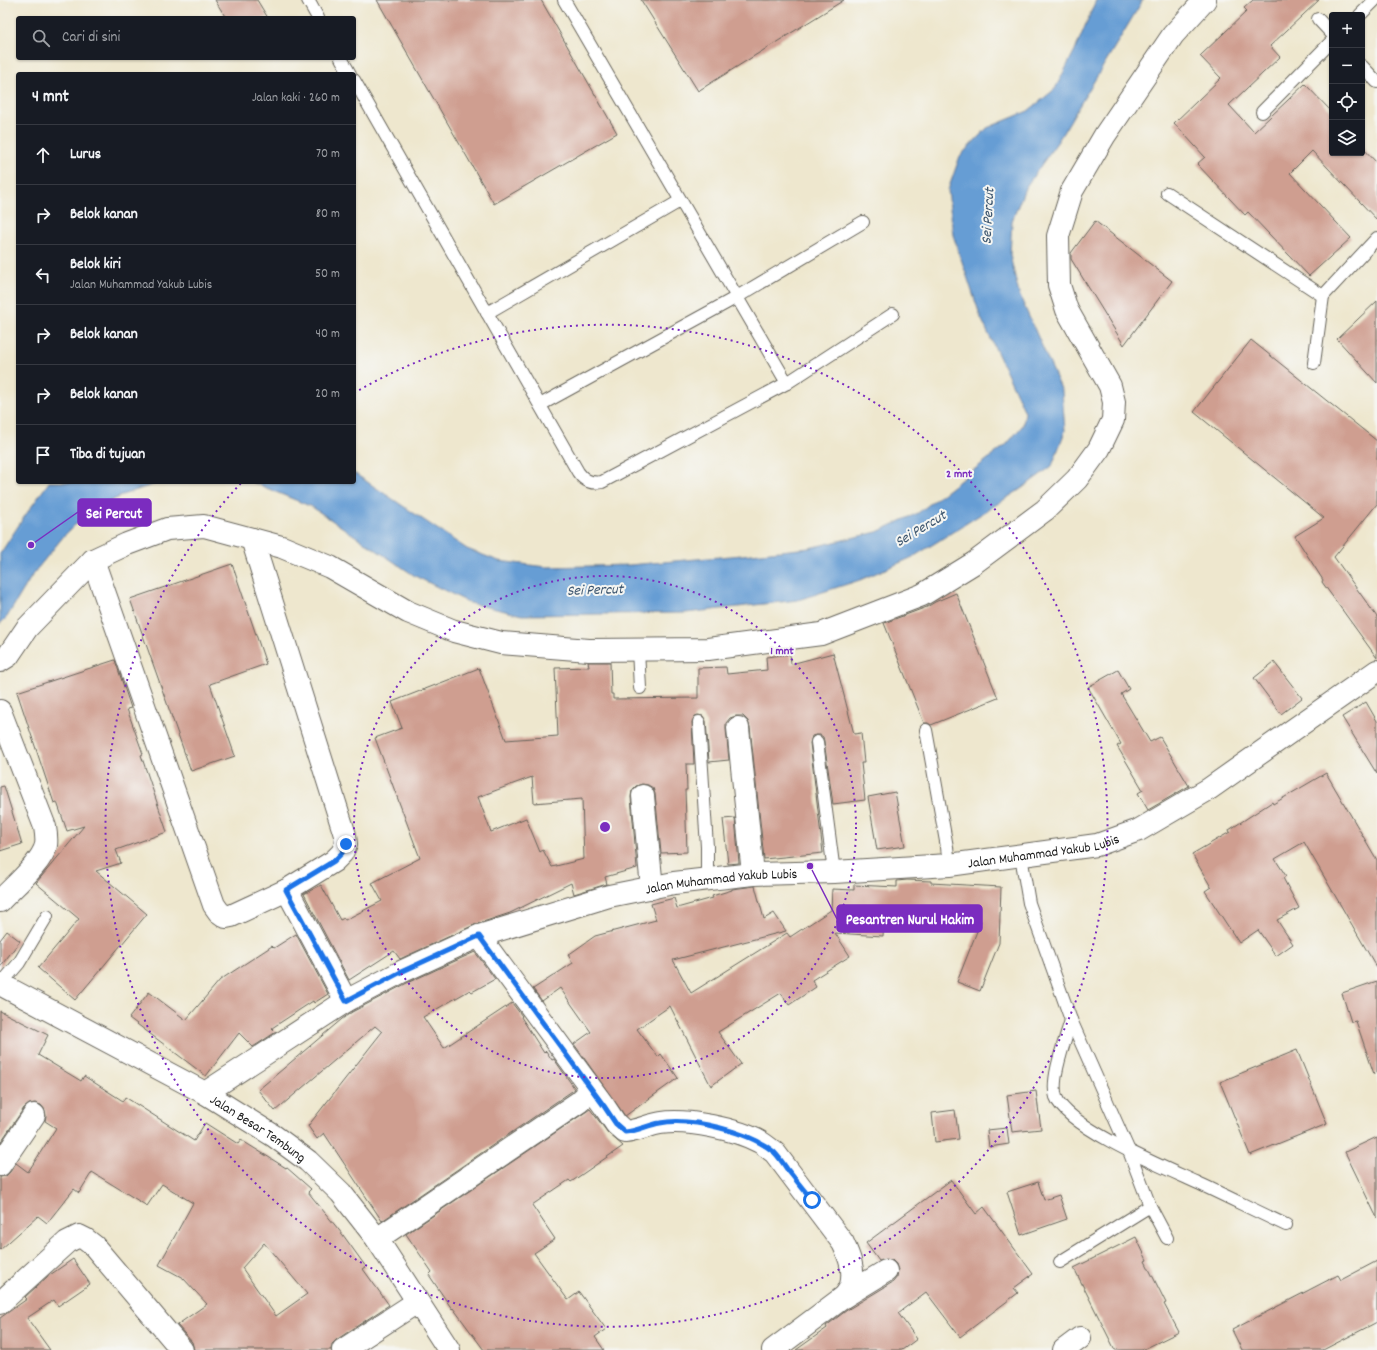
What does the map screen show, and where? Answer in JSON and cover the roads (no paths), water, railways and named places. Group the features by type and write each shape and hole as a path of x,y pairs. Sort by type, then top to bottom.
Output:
{"main road":[{"path":"0,660 8,656 27,628 93,560 127,544 167,529 204,526 282,547 330,567 408,612 454,631 501,643 589,650 708,649 821,634 922,596 974,563 1045,510 1077,480 1102,443 1113,420 1114,402 1110,386 1067,310 1059,286 1058,236 1072,190 1105,135 1173,35 1205,0"},
{"path":"93,560 216,910 223,916 231,916 286,890 334,861 342,853 346,844 345,835 252,539"},
{"name":"Jalan Muhammad Yakub Lubis","path":"205,1093 346,1001 401,972 479,936 609,896 674,883 753,874 834,872 949,865 1097,845 1139,830 1209,790 1377,671"},
{"path":"0,711 47,835 46,845 41,858 0,901"},
{"path":"738,728 753,874"},
{"path":"643,796 652,888"},
{"path":"286,890 346,1001"},
{"path":"479,936 616,1124 625,1132 634,1132 660,1123 674,1122 695,1124 743,1134 760,1142 775,1153 812,1200 845,1248 850,1258 852,1273 851,1285 845,1296"},
{"name":"Jalan Besar Tembung","path":"0,984 205,1093 274,1136 308,1161 340,1193 377,1240 449,1350"},
{"path":"377,1240 579,1102 586,1096 588,1088 587,1083"},
{"path":"0,1165 34,1115"},
{"path":"0,1304 67,1242 79,1236 94,1246 182,1350"},
{"path":"773,1350 845,1296 886,1271"},
{"path":"343,1350 417,1302"}],"lane":[{"path":"308,0 317,16"},
{"path":"564,0 787,383"},
{"path":"1363,12 1375,0"},
{"path":"1318,19 1329,31"},
{"path":"1262,112 1329,44"},
{"path":"342,60 349,72"},
{"path":"1365,69 1377,82"},
{"path":"356,84 486,313 582,478 595,483 602,482 787,383 893,314"},
{"path":"1167,192 1323,296"},
{"path":"486,313 680,201"},
{"path":"540,405 737,298 863,222"},
{"path":"1314,363 1323,296 1377,238"},
{"path":"638,650 640,688"},
{"path":"699,722 707,846 707,880"},
{"path":"926,730 949,865"},
{"path":"817,742 834,872"},
{"path":"1021,856 1029,903 1071,1020 1129,1151 1150,1206 1167,1238"},
{"path":"0,984 19,963 47,916"},
{"path":"1071,1020 1056,1071 1054,1086 1056,1096 1062,1107 1088,1128 1129,1151 1286,1225"},
{"path":"1060,1262 1150,1206"}],"water":[{"name":"Sei Percut","path":"1096,0 1143,0 1058,141 1025,188 1012,221 1010,255 1019,294 1062,391 1065,431 1052,466 1021,489 913,557 860,580 798,600 686,613 522,615 470,603 415,576 312,507 257,484 356,484 356,474 467,549 499,561 546,567 629,565 809,548 877,532 918,513 1006,445 1023,425 1025,412 981,318 953,235 948,190 960,156 987,128 1028,111 1055,89 1075,50"},
{"path":"48,484 155,484 125,494 86,514 63,537 33,574 7,617 0,624 0,554"}],"place":[{"name":"Sei Percut","path":"31,545"},
{"name":"Pesantren Nurul Hakim","path":"810,866"}]}
